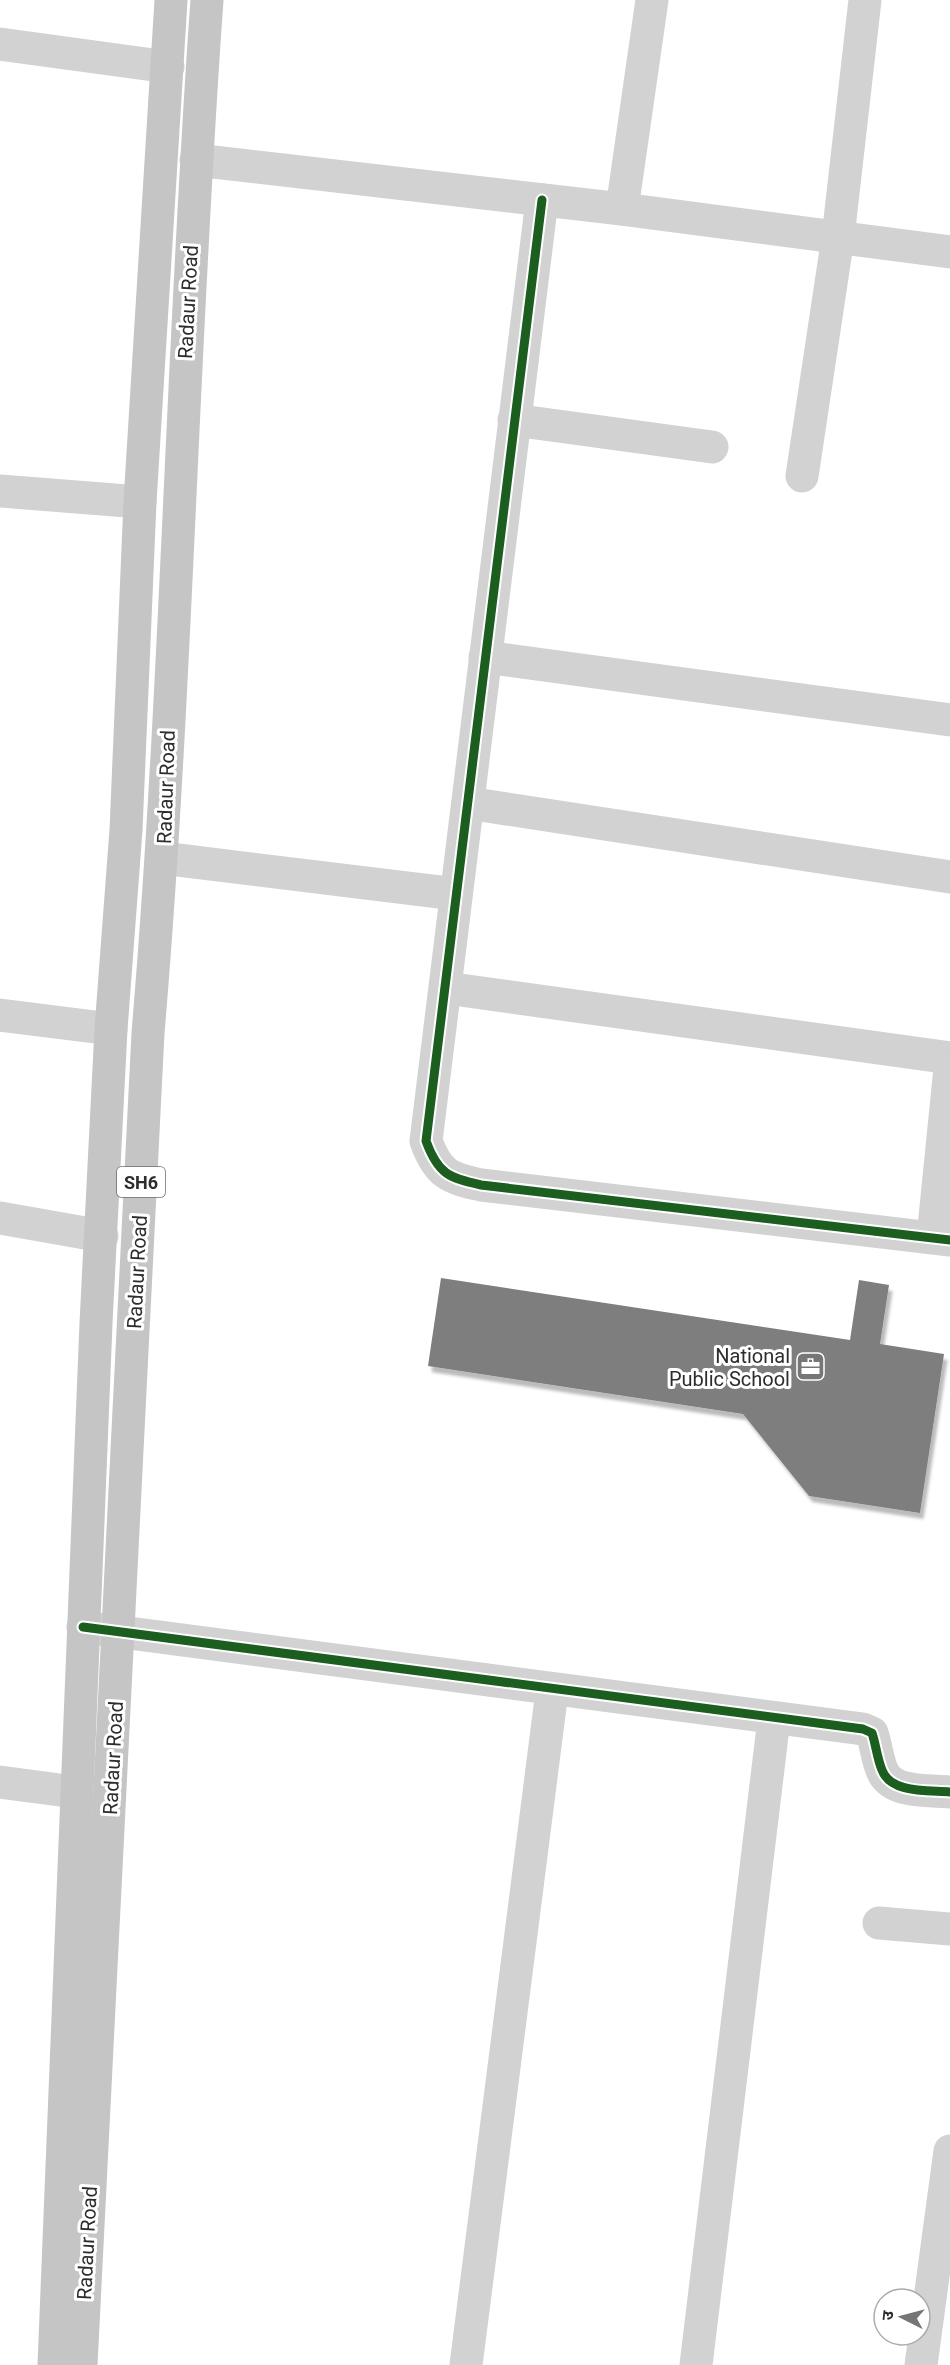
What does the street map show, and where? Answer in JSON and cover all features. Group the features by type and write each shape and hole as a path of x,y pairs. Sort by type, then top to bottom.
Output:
{"main road":[{"name":"Radaur Road","path":"54,2365 75,1792 111,1029 126,830 140,502 171,0"},
{"name":"Radaur Road","path":"81,2365 148,1033 162,858 196,160 207,0"}],"street":[{"path":"622,209 652,0"},
{"path":"802,476 838,237 865,0"},
{"path":"0,45 168,67"},
{"path":"196,160 622,209 950,252"},
{"path":"542,200 426,1141 432,1158 445,1174 481,1185 942,1238 950,1068"},
{"path":"514,420 712,447"},
{"path":"0,491 140,502"},
{"path":"485,657 950,720"},
{"path":"468,802 950,877"},
{"path":"162,858 456,894"},
{"path":"446,988 950,1058"},
{"path":"0,1015 111,1029"},
{"path":"0,1218 102,1236"},
{"path":"83,1627 863,1729 872,1733 882,1770 889,1780 901,1787 950,1792"},
{"path":"466,2365 552,1690"},
{"path":"696,2365 774,1719"},
{"path":"0,1782 75,1792"},
{"path":"879,1923 950,1929"},
{"path":"921,2365 943,2256 950,2151"}],"building":[{"path":"441,1278 850,1340 859,1280 889,1285 880,1344 944,1354 920,1513 809,1496 743,1414 428,1366"}],"cycle path":[{"path":"542,200 426,1141 430,1152 446,1173 481,1185 950,1240"},
{"path":"83,1627 863,1729 872,1733 882,1770 893,1783 912,1789 950,1792"}],"place":[{"name":"National Public School","path":"811,1367"}]}
